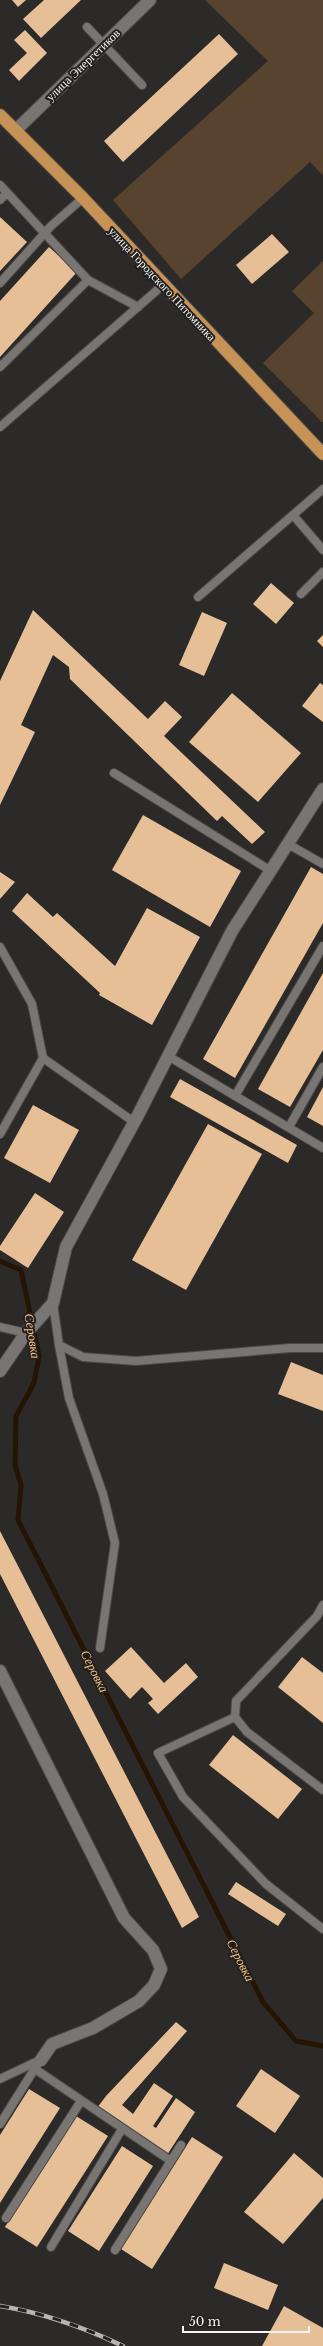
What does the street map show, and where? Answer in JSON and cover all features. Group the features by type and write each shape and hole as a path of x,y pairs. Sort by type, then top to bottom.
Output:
{"main road":[{"name":"улица Городского Питомника","path":"2,120 16,130 83,198 162,285 323,454"}],"street":[{"name":"улица Энергетиков","path":"16,130 150,0"},
{"path":"0,1370 26,1333 53,1303 66,1246 134,1122 232,931 323,789"},
{"path":"0,1671 124,1918 153,1950 161,1969 154,1986 139,2001 93,2028 52,2044 38,2065"}],"lane":[{"path":"87,27 142,85"},
{"path":"0,185 88,280 138,307"},
{"path":"0,200 7,193"},
{"path":"0,283 45,233 83,198"},
{"path":"0,367 88,280"},
{"path":"0,427 162,285"},
{"path":"198,597 323,489"},
{"path":"293,514 323,550"},
{"path":"301,594 323,572"},
{"path":"114,773 271,870"},
{"path":"288,844 323,864"},
{"path":"235,1096 323,946"},
{"path":"0,947 32,1004 44,1058 134,1122"},
{"path":"168,1056 323,1148"},
{"path":"0,1134 44,1058"},
{"path":"289,1127 323,1067"},
{"path":"53,1303 69,1398 103,1494 115,1543 100,1648"},
{"path":"0,1327 26,1333"},
{"path":"59,1345 82,1357 136,1361 290,1348 323,1348"},
{"path":"323,1605 317,1616 236,1701 235,1718 247,1732 323,1790"},
{"path":"235,1718 158,1753 183,1797 266,1884 323,1929"},
{"path":"0,2079 38,2065"},
{"path":"38,2065 81,2101 171,2161"},
{"path":"0,2124 38,2065"},
{"path":"6,2218 81,2101"},
{"path":"51,2247 122,2129"},
{"path":"115,2250 181,2145"}],"shaded area":[{"path":"205,0 323,0 323,175 310,162 181,279 113,200 268,61"},
{"path":"323,261 322,422 263,363 314,313 292,291"}],"building":[{"path":"12,0 26,0 18,7"},
{"path":"44,0 81,0 41,38 23,19"},
{"path":"25,30 47,53 19,81 9,70 27,53 14,40"},
{"path":"219,34 238,54 123,162 104,141"},
{"path":"0,217 27,242 0,271"},
{"path":"272,234 289,252 252,284 236,265"},
{"path":"49,247 77,272 0,357 0,301"},
{"path":"271,583 294,603 276,624 253,604"},
{"path":"33,610 148,719 165,701 182,717 164,736 265,832 252,844 222,816 217,821 70,679 69,667 53,655 21,725 35,732 0,805 0,681"},
{"path":"202,612 227,623 204,676 179,665"},
{"path":"323,635 323,647 317,641"},
{"path":"320,683 323,685 323,722 302,706"},
{"path":"232,693 301,753 258,802 189,742"},
{"path":"143,815 241,871 210,927 112,870"},
{"path":"311,867 323,874 323,923 235,1078 203,1059"},
{"path":"0,872 15,882 0,899"},
{"path":"27,893 53,917 57,913 115,966 147,908 200,937 152,1025 99,995 100,993 12,911"},
{"path":"323,973 323,1050 290,1107 258,1089"},
{"path":"180,1079 297,1145 288,1163 170,1097"},
{"path":"323,1087 323,1126 307,1117"},
{"path":"33,1105 79,1130 50,1183 4,1158"},
{"path":"208,1124 262,1154 186,1290 132,1260"},
{"path":"35,1193 64,1212 28,1268 0,1250 0,1246"},
{"path":"291,1362 323,1375 323,1411 278,1394"},
{"path":"0,1531 199,1917 182,1928 0,1574"},
{"path":"131,1647 164,1683 186,1663 198,1677 158,1714 148,1703 153,1699 142,1687 130,1699 105,1671"},
{"path":"302,1657 323,1673 323,1723 278,1687"},
{"path":"233,1735 302,1789 278,1819 209,1765"},
{"path":"236,1882 286,1914 278,1926 228,1894"},
{"path":"176,2022 187,2031 122,2105 133,2114 154,2083 173,2096 153,2126 156,2128 176,2098 195,2112 167,2155 97,2108 106,2096"},
{"path":"261,2069 300,2096 275,2133 236,2106"},
{"path":"29,2089 60,2108 0,2203 0,2135"},
{"path":"76,2116 108,2136 37,2247 5,2227"},
{"path":"192,2137 223,2157 152,2269 121,2249"},
{"path":"122,2146 153,2166 99,2251 68,2231"},
{"path":"294,2153 323,2178 323,2198 283,2244 244,2212"},
{"path":"224,2263 278,2285 268,2310 214,2288"},
{"path":"284,2306 323,2328 323,2346 262,2346"}],"waterway":[{"name":"Серовка","path":"0,1261 21,1270 39,1356 34,1383 16,1416 15,1465 21,1485 18,1520 263,2002 296,2041 323,2046"}],"railway":[{"path":"0,2306 48,2317 93,2333 123,2346"}]}
